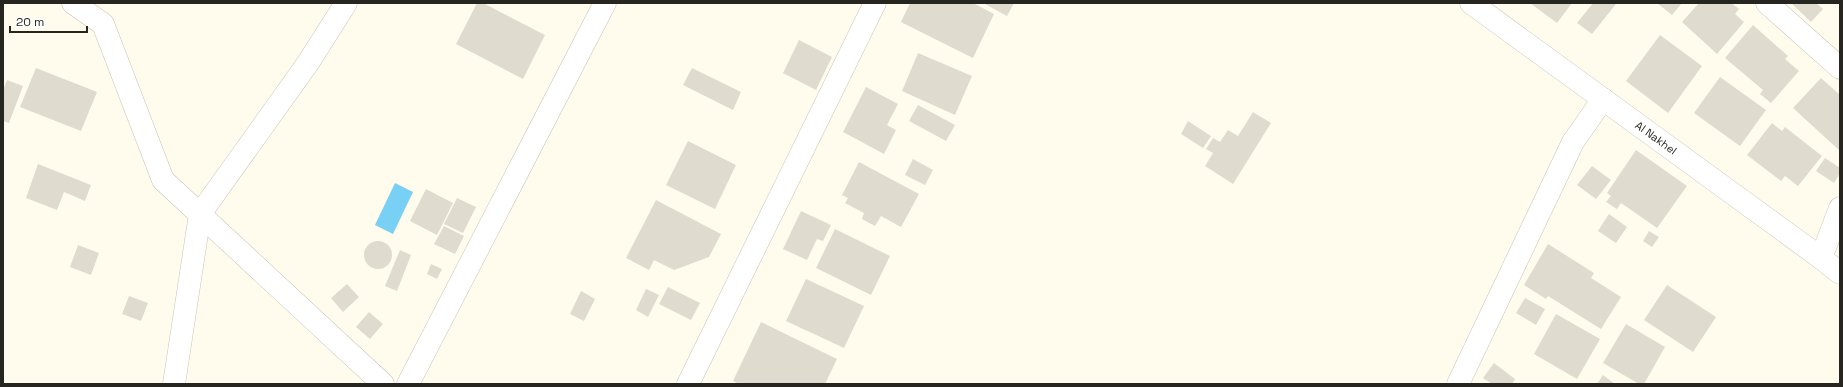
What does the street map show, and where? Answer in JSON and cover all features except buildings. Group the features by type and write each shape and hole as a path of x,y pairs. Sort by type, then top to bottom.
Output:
{"street":[{"path":"73,3 103,24 163,180 383,384"},
{"path":"174,384 200,214 308,63 346,3"},
{"path":"408,384 605,3"},
{"path":"688,384 875,3"},
{"name":"Al Nakhel","path":"1471,3 1822,258 1840,273"},
{"path":"1767,3 1840,68"},
{"path":"1458,384 1573,142 1603,99"},
{"path":"1822,258 1840,208"}],"water":[{"path":"395,183 413,192 393,234 375,225"}]}
